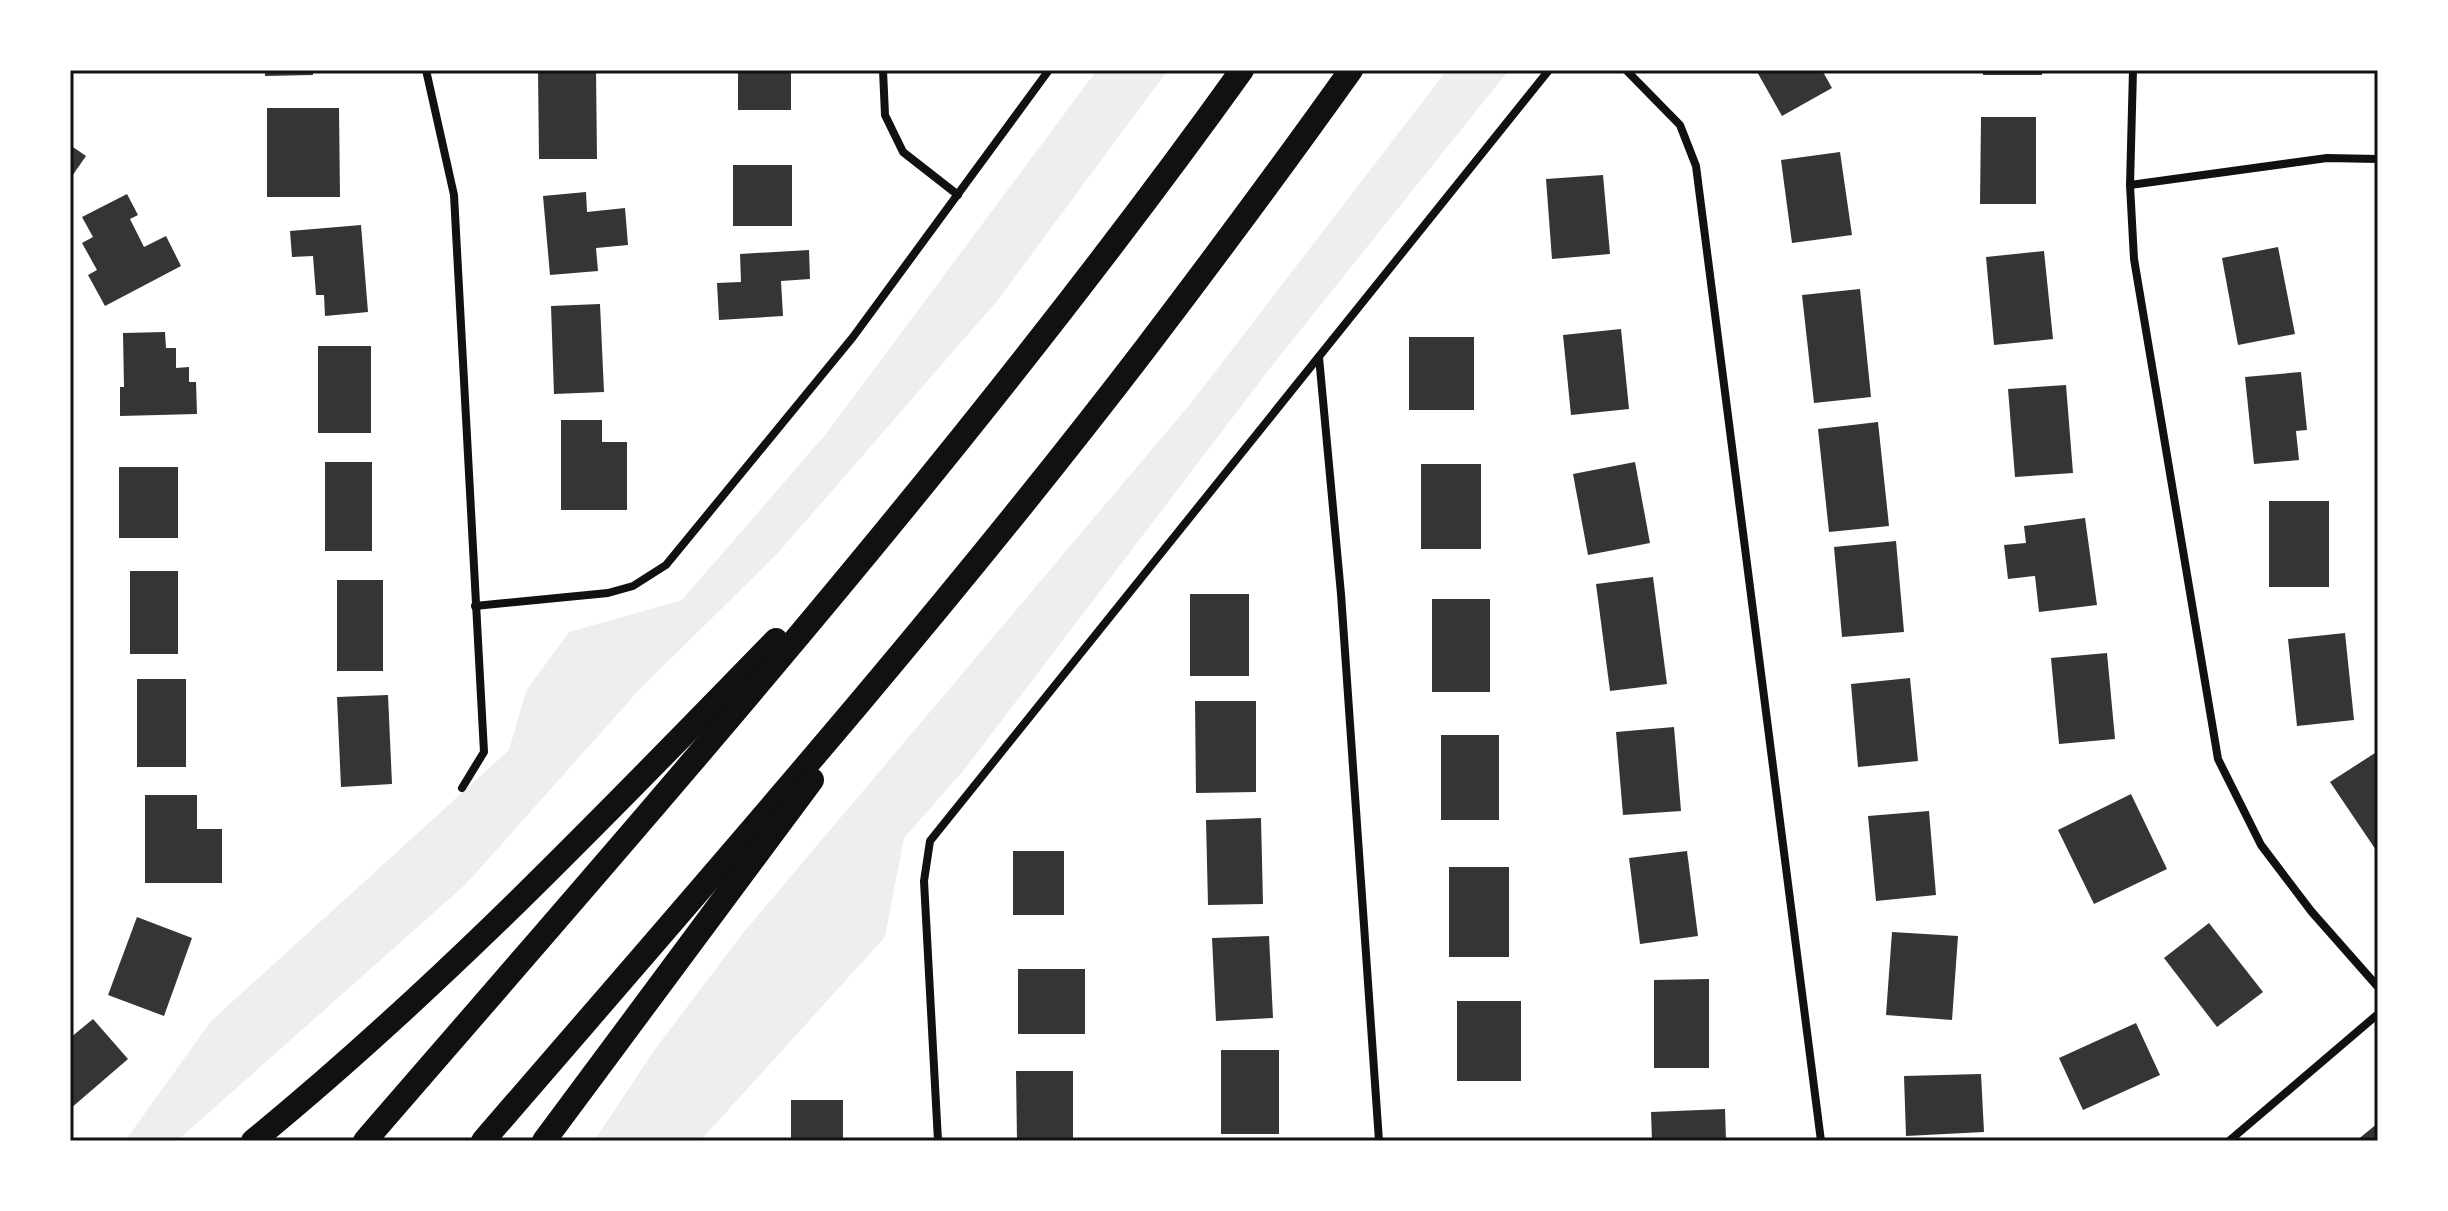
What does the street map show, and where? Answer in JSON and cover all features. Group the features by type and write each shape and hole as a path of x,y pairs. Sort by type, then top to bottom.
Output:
{"highway":[{"path":"365,1141 717,733 901,513 1074,296 1242,70"},
{"path":"483,1141 785,790 970,569 1144,350 1351,70"},
{"path":"1308,130 1360,70"},
{"path":"253,1141 333,1075 459,957 591,829 901,513"},
{"path":"544,1141 970,569"}],"street":[{"path":"426,70 454,195 484,752 462,788"},
{"path":"883,70 885,115 903,152 958,195"},
{"path":"475,606 608,593 633,586 666,565 853,337 1049,70"},
{"path":"938,1141 924,881 930,841 1549,70"},
{"path":"1626,70 1680,125 1696,166 1821,1141"},
{"path":"2133,70 2130,185 2134,259 2218,759 2261,845 2311,911 2378,987"},
{"path":"2130,185 2327,158 2378,159"},
{"path":"1319,356 1341,594 1379,1141"},
{"path":"2229,1141 2378,1014"}],"shaded area":[{"path":"1097,70 1168,70 997,301 778,553 639,690 466,884 177,1141 125,1141 211,1021 509,750 526,691 569,632 682,600 825,435"},
{"path":"1447,70 1509,70 1271,367 964,770 904,838 885,937 700,1141 594,1141 653,1052 743,933 1191,403"}],"building":[{"path":"265,70 313,70 313,75 265,76"},
{"path":"538,70 596,70 597,159 539,159"},
{"path":"738,70 791,70 791,110 738,110"},
{"path":"1756,70 1822,70 1832,88 1782,116"},
{"path":"1983,70 2042,70 2042,75 1983,75"},
{"path":"267,108 339,108 340,197 267,197"},
{"path":"1981,117 2036,117 2036,204 1980,204"},
{"path":"70,145 86,156 70,179"},
{"path":"1840,152 1852,235 1792,243 1781,160"},
{"path":"733,165 792,165 792,226 733,226"},
{"path":"1603,175 1610,254 1552,259 1546,179"},
{"path":"586,192 587,212 625,208 628,245 596,248 598,271 550,275 543,196"},
{"path":"127,194 138,215 130,219 144,247 166,236 181,266 105,306 88,275 97,270 82,243 93,237 82,217"},
{"path":"361,225 368,312 325,316 324,295 316,295 313,256 292,257 290,231"},
{"path":"2278,247 2295,334 2238,345 2222,258"},
{"path":"809,250 810,279 781,281 783,316 719,320 717,283 741,282 740,254"},
{"path":"2044,251 2053,339 1994,345 1986,257"},
{"path":"1860,289 1871,397 1814,403 1802,295"},
{"path":"600,304 604,392 554,394 551,306"},
{"path":"1621,329 1629,409 1571,415 1563,335"},
{"path":"165,332 166,348 176,348 176,368 189,367 189,382 196,382 197,414 120,416 120,387 124,387 123,333"},
{"path":"1409,337 1474,337 1474,410 1409,410"},
{"path":"318,346 371,346 371,433 318,433"},
{"path":"2301,372 2307,430 2296,431 2299,460 2254,464 2245,377"},
{"path":"2066,385 2073,473 2015,477 2008,389"},
{"path":"561,420 602,420 602,442 627,442 627,510 561,510"},
{"path":"1878,422 1889,526 1829,532 1818,429"},
{"path":"325,462 372,462 372,551 325,551"},
{"path":"1635,462 1650,543 1588,555 1573,474"},
{"path":"1421,464 1481,464 1481,549 1421,549"},
{"path":"119,467 178,467 178,538 119,538"},
{"path":"2269,501 2329,501 2329,587 2269,587"},
{"path":"2085,518 2097,605 2039,612 2035,576 2008,579 2004,545 2026,543 2024,526"},
{"path":"1896,541 1904,632 1842,637 1834,547"},
{"path":"130,571 178,571 178,654 130,654"},
{"path":"1653,577 1667,684 1610,691 1596,584"},
{"path":"337,580 383,580 383,671 337,671"},
{"path":"1190,594 1249,594 1249,676 1190,676"},
{"path":"1432,599 1490,599 1490,692 1432,692"},
{"path":"2345,633 2354,720 2297,726 2288,639"},
{"path":"2107,653 2115,739 2059,744 2051,658"},
{"path":"1910,678 1918,761 1858,767 1851,684"},
{"path":"137,679 186,679 186,767 137,767"},
{"path":"388,695 392,784 341,787 337,697"},
{"path":"1195,701 1256,701 1256,792 1196,793"},
{"path":"1674,727 1681,811 1623,815 1616,732"},
{"path":"1441,735 1499,735 1499,820 1441,820"},
{"path":"2375,753 2378,757 2378,853 2330,782"},
{"path":"2131,794 2167,869 2094,904 2058,830"},
{"path":"145,795 197,795 197,829 222,829 222,883 145,883"},
{"path":"1929,811 1936,895 1876,901 1868,816"},
{"path":"1261,818 1263,904 1208,905 1206,820"},
{"path":"1013,851 1064,851 1064,915 1013,915"},
{"path":"1687,851 1698,936 1640,944 1629,858"},
{"path":"1449,867 1509,867 1509,957 1449,957"},
{"path":"137,917 192,938 164,1016 108,995"},
{"path":"2209,923 2263,992 2217,1027 2164,958"},
{"path":"1892,932 1958,936 1952,1020 1886,1015"},
{"path":"1269,936 1273,1018 1216,1021 1212,938"},
{"path":"1018,969 1085,969 1085,1034 1018,1034"},
{"path":"1709,979 1709,1068 1654,1068 1654,980"},
{"path":"1457,1001 1521,1001 1521,1081 1457,1081"},
{"path":"93,1019 128,1059 70,1109 70,1038"},
{"path":"2136,1023 2160,1075 2083,1110 2059,1058"},
{"path":"1221,1050 1279,1050 1279,1134 1221,1134"},
{"path":"1016,1071 1073,1071 1073,1141 1017,1141"},
{"path":"1981,1074 1984,1132 1906,1136 1904,1076"},
{"path":"791,1100 843,1100 843,1141 791,1141"},
{"path":"1725,1109 1726,1141 1652,1141 1651,1112"},
{"path":"2378,1123 2378,1141 2356,1141"}]}
